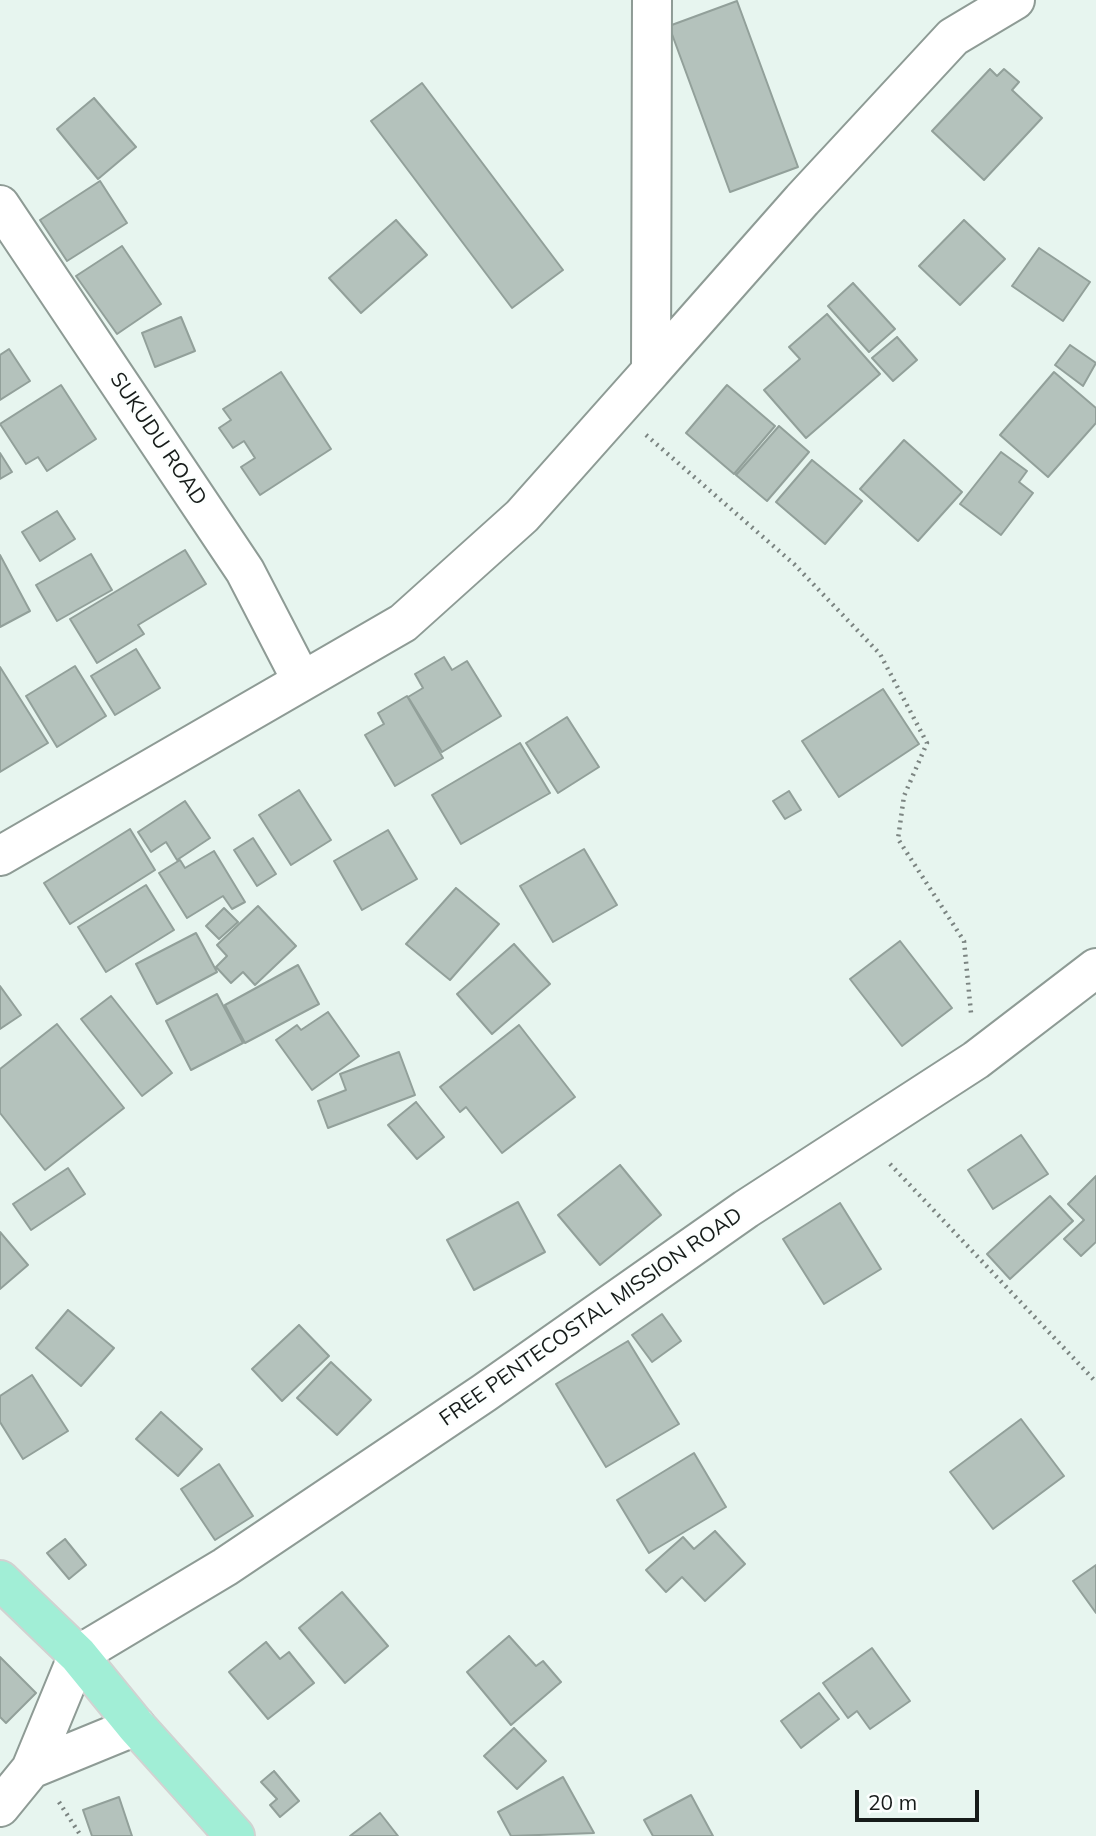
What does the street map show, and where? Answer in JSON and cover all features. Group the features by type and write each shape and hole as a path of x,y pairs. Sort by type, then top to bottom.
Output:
{"main road":[{"path":"0,1580 78,1655 136,1726 235,1836"}],"street":[{"path":"651,371 652,0"},
{"path":"0,856 403,623 522,516 802,200 953,37 1015,0"},
{"name":"SUKUDU ROAD","path":"0,205 245,571 302,681"},
{"name":"FREE PENTECOSTAL MISSION ROAD","path":"78,1655 225,1567 860,1133 976,1060 1096,968"},
{"path":"0,1807 31,1769 78,1655"},
{"path":"31,1769 136,1726"}],"path":[{"path":"617,409 794,564 880,654 927,743 904,796 898,839 964,942 976,1060"},
{"path":"860,1133 1096,1382"}],"building":[{"path":"737,1 798,167 730,192 669,26"},
{"path":"990,69 997,76 1004,69 1019,82 1012,90 1042,118 984,180 932,131"},
{"path":"422,83 563,270 512,308 371,121"},
{"path":"94,98 136,147 98,179 57,129"},
{"path":"100,181 127,223 67,261 40,220"},
{"path":"396,220 427,255 361,313 329,278"},
{"path":"964,220 1005,259 960,305 919,266"},
{"path":"122,246 161,304 117,334 76,276"},
{"path":"1039,248 1090,282 1063,321 1012,286"},
{"path":"853,283 895,329 869,352 828,306"},
{"path":"827,314 880,374 806,438 764,390 800,359 789,347"},
{"path":"181,317 195,351 155,367 142,333"},
{"path":"897,337 917,360 893,381 872,358"},
{"path":"1070,345 1096,363 1083,386 1055,365"},
{"path":"9,349 30,381 0,400 0,355"},
{"path":"281,372 331,449 260,495 241,467 255,458 244,441 233,448 219,428 231,420 223,409"},
{"path":"1054,372 1096,408 1096,423 1048,477 1000,435"},
{"path":"61,385 96,439 47,471 38,457 26,464 0,424"},
{"path":"727,385 775,426 734,474 686,433"},
{"path":"779,426 809,452 767,501 736,475"},
{"path":"904,440 962,492 918,541 860,489"},
{"path":"1001,452 1027,471 1019,482 1033,493 1001,535 960,504"},
{"path":"0,453 12,472 0,479"},
{"path":"812,460 862,501 825,544 776,502"},
{"path":"57,511 75,539 40,561 22,532"},
{"path":"185,550 206,584 138,625 144,634 97,663 70,619"},
{"path":"91,554 112,590 57,621 36,585"},
{"path":"0,555 30,611 0,627"},
{"path":"136,649 160,688 115,715 91,676"},
{"path":"444,657 452,670 467,661 501,716 442,752 408,697 423,688 415,674"},
{"path":"75,666 106,716 57,747 26,696"},
{"path":"0,667 48,743 0,772"},
{"path":"883,689 919,744 839,797 802,741"},
{"path":"407,696 443,758 395,786 365,735 384,724 378,713"},
{"path":"567,717 599,767 558,793 526,743"},
{"path":"520,743 550,793 461,844 432,795"},
{"path":"299,790 331,840 291,865 259,815"},
{"path":"789,791 801,810 785,819 773,801"},
{"path":"185,801 210,838 177,860 166,842 151,852 138,832"},
{"path":"130,829 155,870 70,924 44,883"},
{"path":"388,830 417,879 362,910 334,861"},
{"path":"253,838 276,874 257,886 234,850"},
{"path":"584,849 617,905 553,942 520,886"},
{"path":"214,851 245,902 232,909 223,896 187,918 159,873 180,860 185,868"},
{"path":"146,885 174,930 106,972 78,927"},
{"path":"456,888 499,924 450,980 406,944"},
{"path":"258,906 296,946 255,985 243,972 231,983 216,967 227,956 217,945"},
{"path":"224,908 238,922 219,939 206,926"},
{"path":"196,933 217,972 157,1004 136,964"},
{"path":"900,941 952,1008 902,1046 850,979"},
{"path":"514,944 550,984 492,1034 457,994"},
{"path":"298,965 319,1004 245,1043 225,1005"},
{"path":"0,986 21,1015 0,1029"},
{"path":"217,994 243,1043 191,1070 166,1021"},
{"path":"111,996 172,1073 142,1096 81,1019"},
{"path":"328,1012 359,1056 312,1090 276,1040 297,1025 301,1030"},
{"path":"57,1024 124,1108 45,1170 0,1113 0,1069"},
{"path":"519,1025 575,1097 502,1153 466,1107 460,1112 440,1087"},
{"path":"399,1052 415,1095 328,1128 318,1101 346,1090 340,1074"},
{"path":"416,1102 444,1137 417,1159 388,1125"},
{"path":"1021,1135 1048,1174 993,1209 968,1170"},
{"path":"620,1165 661,1215 600,1265 558,1215"},
{"path":"68,1168 85,1194 31,1230 13,1204"},
{"path":"1096,1176 1096,1242 1081,1256 1064,1239 1084,1220 1068,1204"},
{"path":"1050,1196 1073,1221 1010,1279 987,1254"},
{"path":"518,1202 545,1252 474,1290 447,1240"},
{"path":"840,1203 881,1269 824,1304 783,1239"},
{"path":"0,1232 28,1265 0,1289"},
{"path":"68,1310 114,1348 81,1386 36,1348"},
{"path":"662,1314 681,1341 652,1362 632,1335"},
{"path":"299,1325 329,1356 282,1401 252,1369"},
{"path":"628,1341 679,1424 606,1467 556,1384"},
{"path":"331,1362 371,1400 337,1435 297,1398"},
{"path":"32,1375 68,1431 23,1459 0,1422 0,1396"},
{"path":"161,1412 202,1449 178,1476 136,1439"},
{"path":"1021,1419 1064,1476 993,1529 950,1472"},
{"path":"694,1453 726,1507 649,1553 617,1500"},
{"path":"219,1464 253,1516 215,1540 181,1489"},
{"path":"715,1531 745,1564 705,1601 682,1577 666,1592 646,1570 683,1537 694,1549"},
{"path":"65,1539 86,1565 69,1579 47,1553"},
{"path":"1096,1565 1096,1613 1073,1581"},
{"path":"342,1592 388,1646 345,1683 299,1628"},
{"path":"509,1636 536,1666 543,1661 561,1682 511,1725 467,1672"},
{"path":"266,1642 280,1659 289,1652 314,1683 268,1719 229,1672"},
{"path":"872,1648 910,1701 870,1729 857,1711 848,1718 823,1683"},
{"path":"0,1657 36,1693 6,1723 0,1717"},
{"path":"819,1693 839,1719 801,1748 781,1721"},
{"path":"514,1728 546,1761 517,1789 484,1756"},
{"path":"274,1771 299,1801 280,1817 270,1805 277,1799 261,1782"},
{"path":"563,1777 594,1833 511,1836 498,1812"},
{"path":"691,1795 713,1836 653,1836 644,1820"},
{"path":"119,1797 132,1836 92,1836 83,1810"},
{"path":"380,1813 398,1836 350,1836"}]}
